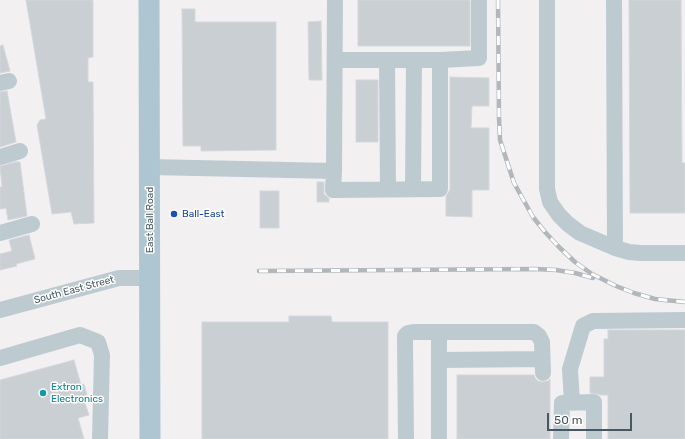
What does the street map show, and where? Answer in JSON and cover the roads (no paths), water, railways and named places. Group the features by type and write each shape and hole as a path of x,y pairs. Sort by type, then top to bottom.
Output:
{"main road":[{"name":"East Ball Road","path":"149,0 150,439"}],"street":[{"path":"335,0 333,190 440,188 440,60"},
{"path":"335,60 440,60 479,58 479,0"},
{"path":"547,0 547,189 550,202 559,215 568,224 580,232 615,248 629,252 641,253 685,253"},
{"path":"614,0 615,248"},
{"path":"387,60 388,189"},
{"path":"413,189 414,60"},
{"path":"0,156 20,151"},
{"path":"150,167 334,171"},
{"path":"0,233 32,224"},
{"name":"South East Street","path":"0,310 119,278 150,278"},
{"path":"572,402 570,369 583,326 593,321 685,320"},
{"path":"439,332 439,439"},
{"path":"406,439 405,336 408,333 534,332 539,336 542,342 542,366 439,360"},
{"path":"0,358 80,336 98,342 102,355 100,439"},
{"path":"562,439 562,403 572,402 594,402 594,439"}],"railway":[{"path":"498,0 500,140 514,183 533,217 559,247 575,262 592,274 634,293 655,299 685,302"},
{"path":"259,271 535,269 556,270 593,278"}],"place":[{"name":"Ball-East","path":"174,214"},
{"name":"Extron Electronics","path":"43,393"}]}
